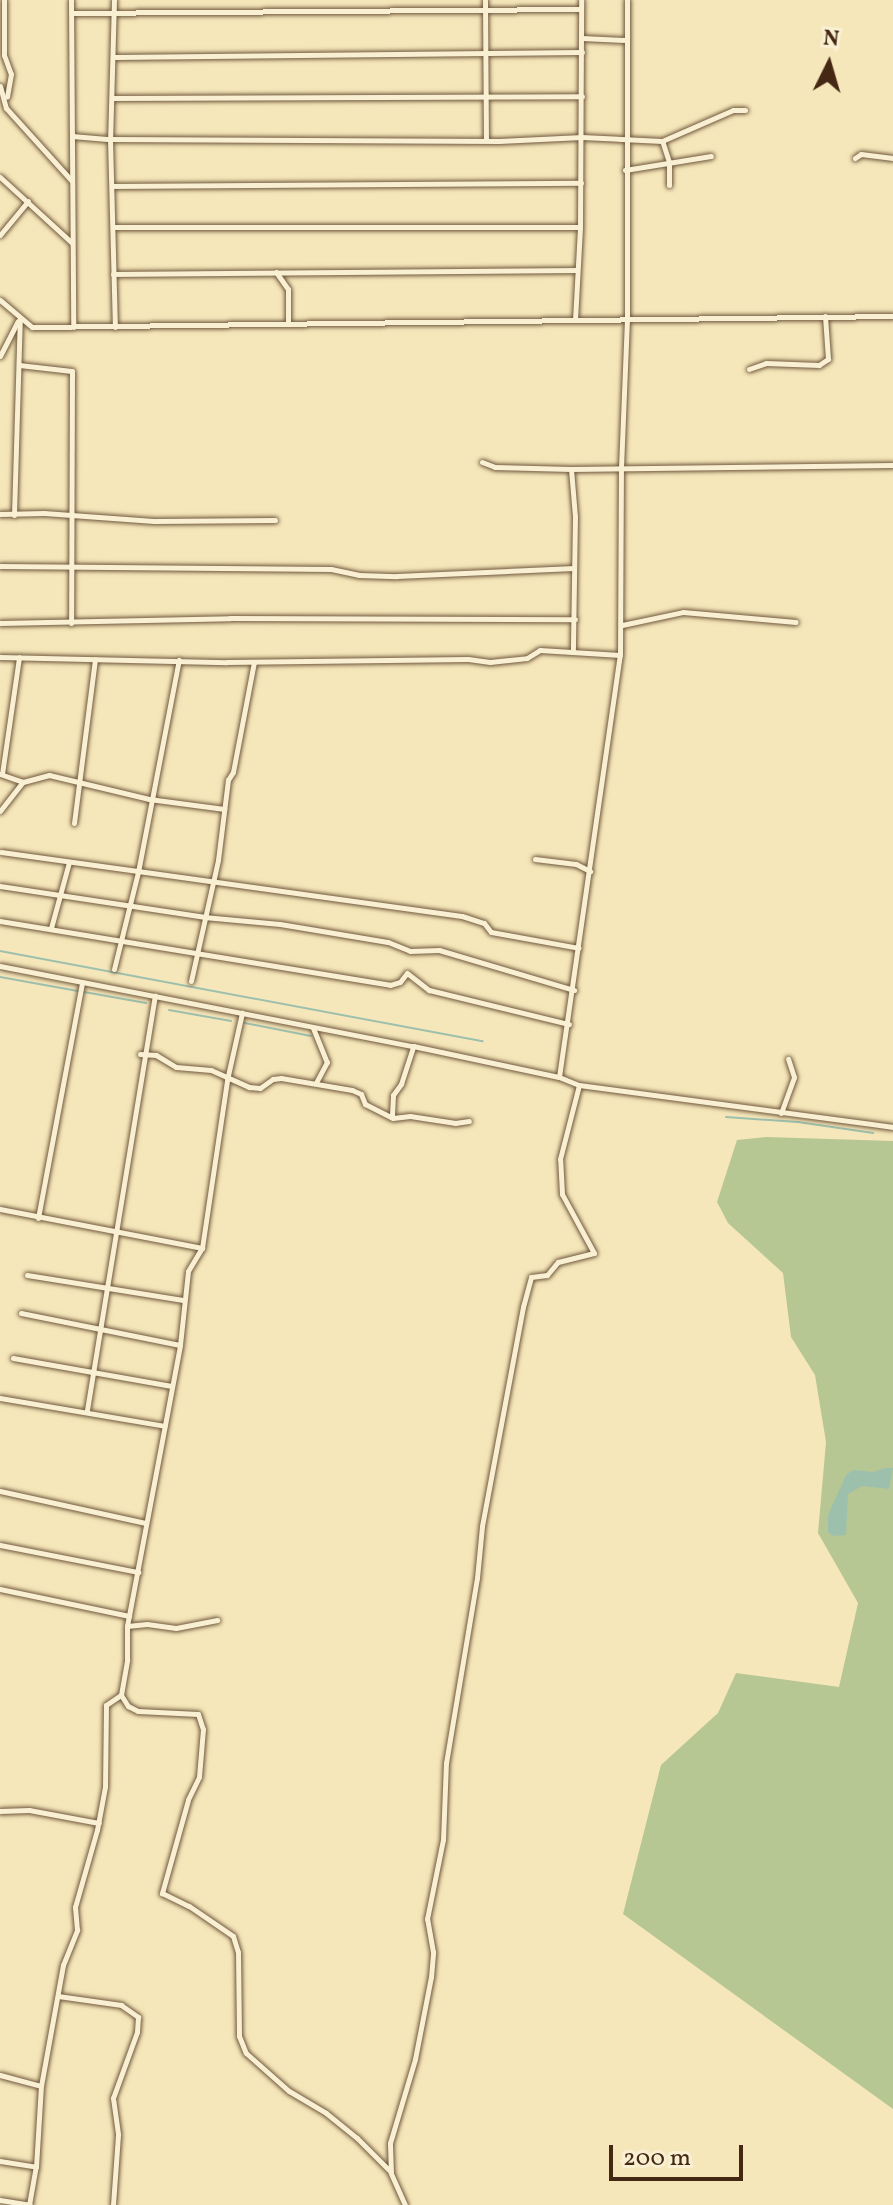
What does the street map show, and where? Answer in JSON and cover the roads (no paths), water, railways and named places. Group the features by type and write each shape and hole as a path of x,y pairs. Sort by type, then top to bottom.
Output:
{"street":[{"path":"4,0 4,55 11,74 6,108"},
{"path":"71,0 73,327"},
{"path":"114,0 115,57 110,139 115,327"},
{"path":"485,0 486,140"},
{"path":"575,320 582,137 581,0"},
{"path":"559,1077 574,990 622,625 621,468 627,319 627,0"},
{"path":"72,13 581,9"},
{"path":"582,38 626,40"},
{"path":"115,57 582,52"},
{"path":"0,86 6,108 72,182"},
{"path":"112,98 582,96"},
{"path":"72,136 110,139 486,140 582,137 662,141 733,110 745,110"},
{"path":"662,141 669,162 669,185"},
{"path":"855,158 861,154 893,158"},
{"path":"625,170 649,169 669,162 711,156"},
{"path":"0,177 73,244"},
{"path":"112,186 581,183"},
{"path":"0,235 28,201"},
{"path":"113,227 580,227"},
{"path":"113,274 576,270"},
{"path":"276,272 288,289 288,323"},
{"path":"0,300 32,327 893,316"},
{"path":"749,369 766,363 819,365 828,359 825,316"},
{"path":"0,356 20,317"},
{"path":"14,515 20,317"},
{"path":"19,365 72,371 71,623"},
{"path":"482,462 495,467 571,469 893,465"},
{"path":"571,469 575,517 573,651"},
{"path":"0,514 275,520"},
{"path":"0,566 331,569 359,575 397,576 574,568"},
{"path":"622,625 683,612 796,622"},
{"path":"0,623 230,618 575,619"},
{"path":"0,657 254,662 468,659 490,662 527,658 540,650 620,655"},
{"path":"19,657 1,774 23,782 49,775 80,785 149,799 224,809"},
{"path":"74,823 95,659"},
{"path":"114,969 138,872 149,799 179,660"},
{"path":"191,981 254,662"},
{"path":"0,811 23,782"},
{"path":"0,859 1,851 462,916 484,923 491,932 579,948"},
{"path":"535,859 576,864 590,871"},
{"path":"51,928 69,862"},
{"path":"0,886 204,917 311,929 388,942 410,951 439,950 574,990"},
{"path":"0,921 390,985 400,982 407,973 429,990 569,1024"},
{"path":"0,966 413,1046 559,1077 579,1085 893,1127"},
{"path":"38,1218 82,982"},
{"path":"87,1410 98,1327 118,1233 155,996"},
{"path":"242,1013 227,1080 202,1248 188,1271 180,1345 127,1626 127,1660 121,1695 128,1706 138,1711 198,1714 203,1729 199,1777 188,1800 162,1893 189,1906 233,1936 238,1952 239,2036 246,2053 289,2091 326,2113 357,2138 391,2173 405,2205"},
{"path":"313,1028 327,1062 316,1083"},
{"path":"393,1118 390,1111 393,1095 401,1084 413,1046"},
{"path":"144,1054 169,1060 176,1067 211,1070 227,1080 260,1088 273,1079 281,1078 352,1090 361,1094 365,1104 393,1118 410,1116 455,1123 469,1121"},
{"path":"781,1113 794,1077 788,1059"},
{"path":"391,2173 390,2143 415,2059 433,1968 427,1919 443,1840 446,1763 477,1578 482,1526 523,1307 531,1277 547,1275 558,1262 594,1253 562,1194 560,1159 579,1085"},
{"path":"0,1209 202,1248"},
{"path":"27,1275 183,1300"},
{"path":"21,1313 180,1345"},
{"path":"13,1358 172,1386"},
{"path":"0,1398 87,1410 165,1426"},
{"path":"0,1491 146,1523"},
{"path":"0,1545 138,1572"},
{"path":"0,1589 129,1616"},
{"path":"127,1626 147,1624 176,1628 217,1620"},
{"path":"0,2200 29,2205 36,2167 41,2086 63,1965 77,1930 75,1907 99,1823 105,1787 106,1705 121,1695"},
{"path":"0,1811 29,1810 99,1823"},
{"path":"58,1996 121,2005 138,2017 137,2032 114,2085 118,2135 113,2205"},
{"path":"0,2075 41,2086"},
{"path":"0,2161 36,2167"}],"waterway":[{"path":"0,951 483,1041"},
{"path":"0,977 78,991"},
{"path":"84,992 146,1003"},
{"path":"169,1010 231,1021"},
{"path":"245,1023 311,1036"},
{"path":"726,1117 798,1122 873,1133"}]}
